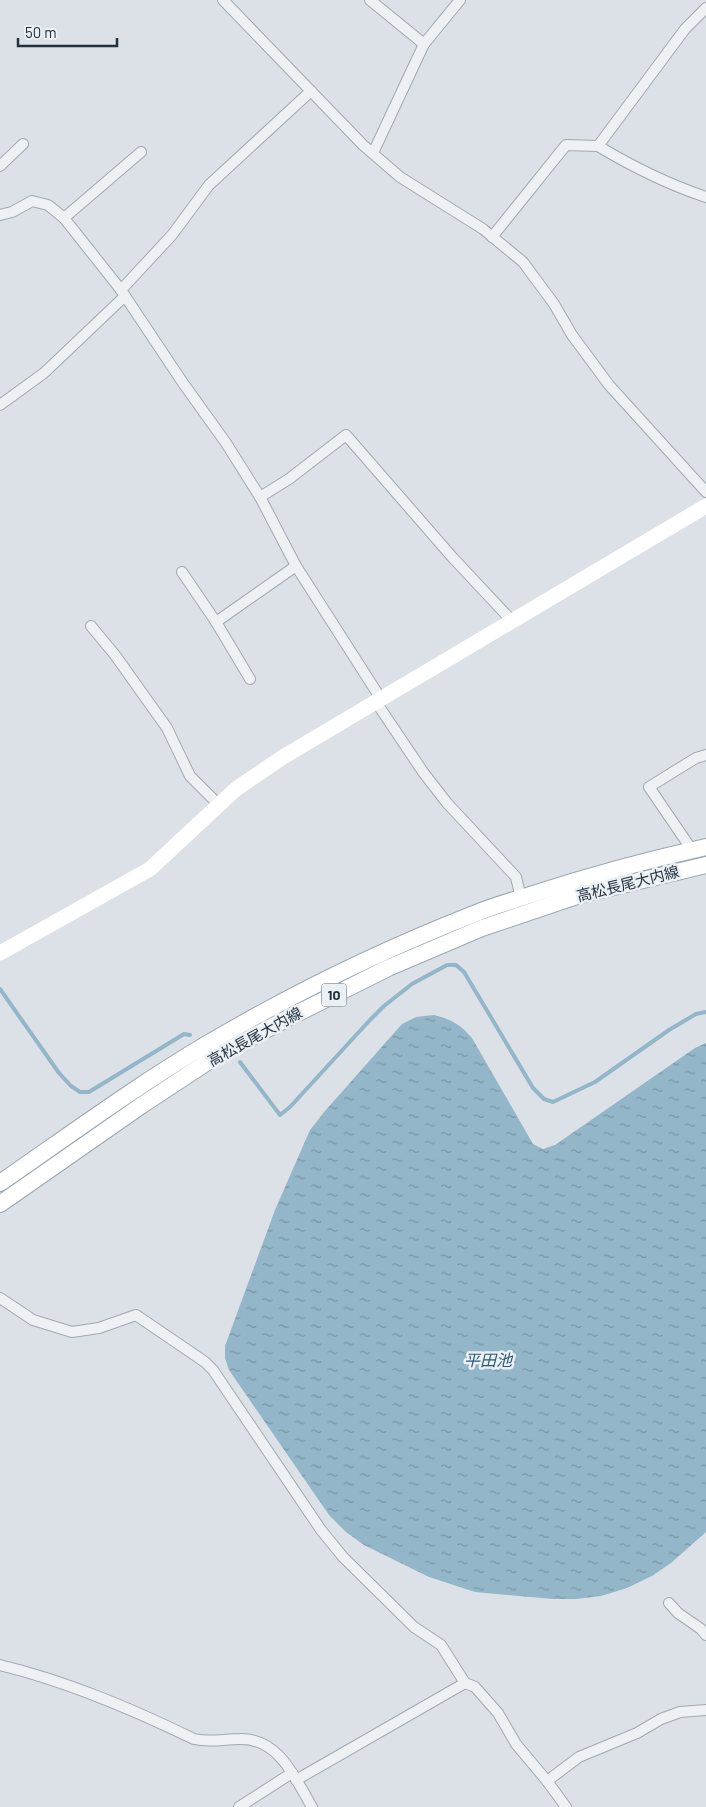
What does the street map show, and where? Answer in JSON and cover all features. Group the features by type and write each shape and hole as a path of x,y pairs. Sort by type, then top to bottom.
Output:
{"main road":[{"name":"高松長尾大内線","path":"0,1183 135,1090 206,1044 280,1003 389,950 475,913 576,880 699,849"},
{"name":"高松長尾大内線","path":"0,1204 142,1105 215,1057 388,968 482,928 571,898 706,865"}],"street":[{"path":"223,0 311,91 373,153 400,177 492,237 523,262 554,304 572,335 609,385 706,492"},
{"path":"370,0 424,44"},
{"path":"373,153 424,44 460,0"},
{"path":"598,146 685,29 706,8"},
{"path":"0,405 44,373 123,293 172,235 208,185 311,91"},
{"path":"0,166 23,144"},
{"path":"492,237 566,145 598,146 633,167 674,187 706,197"},
{"path":"64,218 140,152"},
{"path":"0,215 12,212 32,201 48,205 64,218 123,293 260,496 296,566 423,772 447,803 516,877 521,898"},
{"path":"260,496 289,480 346,434 452,558 513,622"},
{"path":"0,953 150,869 236,789 283,757 706,506"},
{"path":"216,622 296,566"},
{"path":"182,572 216,622 250,679"},
{"path":"91,626 115,655 167,728 190,776 219,805"},
{"path":"699,849 649,787 696,758 706,755"},
{"path":"0,1298 33,1320 72,1332 98,1328 136,1316 205,1362 213,1370 321,1530 343,1557 414,1627 441,1645 465,1683 475,1687 498,1713 516,1744 566,1807"},
{"path":"669,1603 678,1613 701,1629 706,1635"},
{"path":"0,1665 27,1671 114,1703 194,1738 206,1741 238,1739 261,1742 271,1748 294,1777 312,1807"},
{"path":"239,1807 465,1683"},
{"path":"547,1781 579,1758 638,1733 661,1719 680,1712 706,1710"}],"water":[{"name":"平田池","path":"434,1015 455,1023 472,1038 533,1144 543,1149 555,1145 695,1048 706,1043 706,1532 671,1563 652,1576 627,1588 601,1596 576,1599 553,1599 475,1592 429,1577 364,1545 346,1532 329,1515 229,1370 225,1358 225,1346 275,1210 310,1130 402,1024 416,1017"}],"waterway":[{"path":"240,1062 280,1115 290,1107 384,1006 412,984 447,965 456,965 464,972 533,1088 544,1099 553,1102 595,1082 669,1030 696,1014 706,1012"},
{"path":"0,989 59,1073 71,1086 80,1092 89,1092 184,1034 190,1035"}]}
